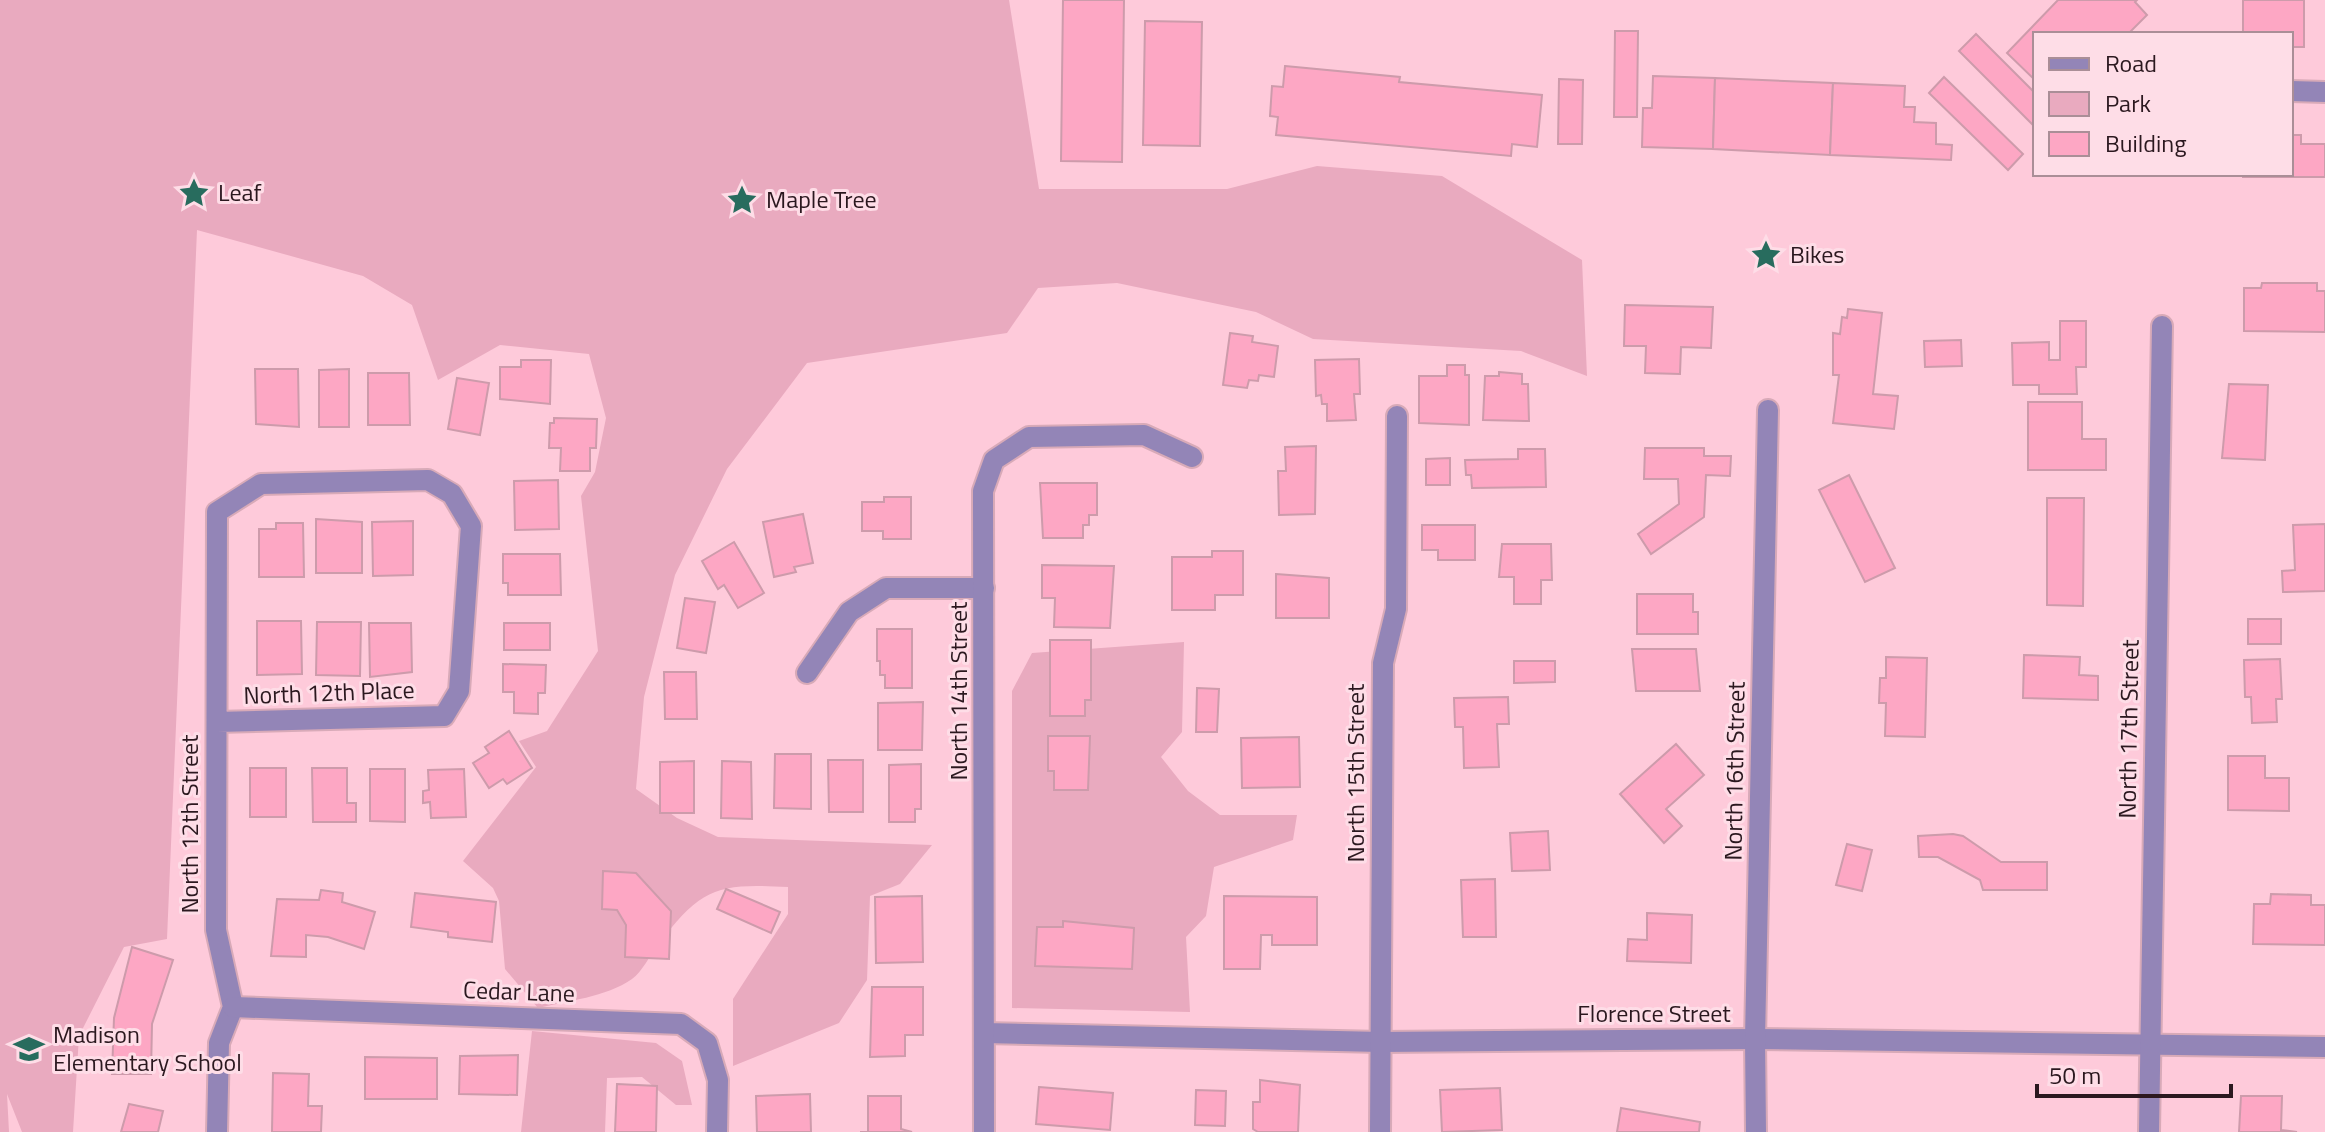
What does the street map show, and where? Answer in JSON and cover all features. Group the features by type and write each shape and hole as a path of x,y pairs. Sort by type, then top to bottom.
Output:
{"street":[{"path":"2293,91 2325,92"},
{"name":"North 17th Street","path":"2149,1132 2162,326"},
{"name":"North 16th Street","path":"1756,1132 1755,1039 1768,410"},
{"name":"North 15th Street","path":"1380,1132 1383,663 1396,609 1397,416"},
{"name":"North 14th Street","path":"984,1132 983,491 994,460 1029,437 1144,435 1192,457"},
{"name":"North 12th Place","path":"217,512 261,484 428,480 452,494 471,526 459,691 444,716 217,722"},
{"name":"North 12th Street","path":"217,512 216,930 233,1007"},
{"path":"807,673 849,612 886,588 984,588"},
{"path":"217,1132 219,1043 233,1007"},
{"name":"Cedar Lane","path":"233,1007 681,1024 707,1043 718,1080 717,1132"},
{"name":"Florence Street","path":"984,1033 1381,1042 1755,1039 2149,1042 2325,1047"}],"green space":[{"path":"0,0 1009,0 1039,189 1227,189 1317,166 1442,176 1582,260 1587,376 1521,351 1313,339 1256,312 1117,283 1038,288 1007,333 807,363 727,469 675,575 644,697 636,789 677,818 718,837 932,845 900,884 870,896 867,980 839,1023 733,1066 733,999 788,914 788,887 744,886 713,893 687,911 632,979 598,994 538,1008 505,969 499,901 493,888 463,861 536,767 519,741 547,731 598,651 581,496 595,472 606,418 589,354 500,345 438,380 412,305 363,276 197,230 167,939 124,947 79,1036 73,1132 22,1132 7,1094 9,1132 0,1132"},
{"path":"1184,642 1182,732 1161,757 1188,791 1220,815 1297,815 1293,840 1214,867 1206,916 1186,937 1190,1012 1012,1008 1012,691 1032,653"},
{"path":"532,1031 656,1043 682,1061 692,1105 676,1105 642,1077 607,1078 605,1132 521,1132"}],"building":[{"path":"1063,0 1124,0 1122,162 1061,161"},
{"path":"2058,0 2137,0 2135,2 2147,15 2130,32 2033,32 2033,78 2007,53"},
{"path":"2243,0 2304,0 2304,47 2293,47 2293,32 2243,32"},
{"path":"1145,21 1202,22 1200,146 1143,145"},
{"path":"1615,31 1638,31 1637,117 1614,117"},
{"path":"1976,34 2033,91 2033,125 1959,51"},
{"path":"1285,66 1400,77 1399,82 1542,95 1537,147 1512,144 1511,156 1276,135 1278,117 1270,116 1272,86 1283,87"},
{"path":"1653,76 1715,78 1713,149 1642,147 1643,108 1652,108"},
{"path":"1944,77 2023,154 2008,170 1929,93"},
{"path":"1715,78 1833,83 1830,155 1713,149"},
{"path":"1559,79 1583,80 1582,144 1558,144"},
{"path":"1833,83 1905,86 1904,107 1915,107 1914,122 1936,123 1936,144 1952,145 1951,160 1830,155"},
{"path":"2293,135 2301,135 2301,144 2325,144 2325,177 2243,177 2293,176"},
{"path":"2262,283 2317,283 2317,291 2325,291 2325,332 2244,331 2244,288 2261,288"},
{"path":"1625,305 1713,307 1711,348 1681,347 1680,374 1645,373 1646,346 1624,346"},
{"path":"1848,309 1882,313 1873,394 1898,396 1894,429 1833,423 1839,375 1833,375 1833,333 1840,334 1842,317 1847,318"},
{"path":"2060,321 2086,321 2086,367 2076,367 2077,394 2039,394 2039,385 2013,385 2012,343 2049,342 2049,360 2060,360"},
{"path":"1230,333 1253,336 1252,342 1278,346 1274,377 1259,375 1258,381 1249,380 1247,388 1223,385"},
{"path":"1961,340 1962,366 1925,367 1924,341"},
{"path":"1359,359 1360,394 1354,394 1356,420 1327,421 1327,404 1322,404 1321,395 1316,396 1315,360"},
{"path":"521,360 551,360 550,404 500,399 500,367 521,367"},
{"path":"1447,365 1465,365 1465,375 1469,375 1469,425 1419,423 1419,376 1447,376"},
{"path":"255,369 298,369 299,427 256,424"},
{"path":"349,369 349,427 319,427 319,370"},
{"path":"1499,372 1522,374 1522,384 1528,384 1529,421 1483,420 1485,376 1499,376"},
{"path":"368,373 409,373 410,425 368,425"},
{"path":"457,378 489,383 480,435 448,429"},
{"path":"2229,384 2268,385 2265,460 2222,458"},
{"path":"2028,402 2082,402 2082,439 2106,439 2106,470 2028,470"},
{"path":"554,418 597,419 596,448 590,448 590,471 560,471 561,448 549,448 550,423 554,423"},
{"path":"1316,446 1315,514 1279,515 1278,471 1286,471 1285,447"},
{"path":"1645,448 1704,448 1704,456 1731,456 1730,476 1706,475 1704,517 1651,554 1638,534 1679,504 1678,479 1644,479"},
{"path":"1518,449 1545,449 1546,487 1472,488 1471,475 1466,475 1465,460 1518,459"},
{"path":"1450,458 1450,485 1426,485 1426,459"},
{"path":"1849,475 1895,568 1865,582 1819,490"},
{"path":"558,480 559,529 515,530 514,481"},
{"path":"1040,483 1097,483 1097,515 1089,515 1089,525 1083,525 1083,538 1043,538"},
{"path":"884,497 911,497 911,539 883,539 883,531 862,531 862,502 884,502"},
{"path":"2047,498 2084,498 2083,606 2047,605"},
{"path":"803,514 813,563 794,567 796,572 774,577 763,522"},
{"path":"316,519 362,522 362,573 316,573"},
{"path":"413,521 413,575 373,576 372,522"},
{"path":"276,523 303,523 304,577 259,577 259,529 276,529"},
{"path":"2325,524 2325,591 2283,592 2282,571 2295,570 2293,525"},
{"path":"1422,525 1475,525 1475,560 1438,560 1438,550 1422,550"},
{"path":"734,542 764,593 738,608 724,585 718,589 702,561"},
{"path":"1502,544 1551,544 1552,580 1541,580 1541,604 1514,604 1514,577 1499,577"},
{"path":"1212,551 1243,551 1243,595 1215,595 1215,610 1172,610 1172,557 1212,557"},
{"path":"503,554 560,554 561,595 508,595 508,583 503,583"},
{"path":"1042,565 1114,566 1110,628 1054,627 1055,598 1042,598"},
{"path":"1276,574 1329,578 1329,618 1276,618"},
{"path":"1637,594 1693,594 1693,612 1698,612 1698,634 1637,634"},
{"path":"685,598 715,602 706,653 677,648"},
{"path":"2248,619 2281,619 2281,644 2248,644"},
{"path":"257,621 301,621 302,674 257,675"},
{"path":"317,622 361,622 360,676 316,675"},
{"path":"369,623 411,623 412,672 370,677"},
{"path":"504,623 550,623 550,650 504,650"},
{"path":"877,629 912,629 912,688 885,688 885,675 880,675 880,661 877,661"},
{"path":"1050,640 1091,640 1091,700 1085,700 1085,716 1050,716"},
{"path":"1632,649 1696,649 1700,691 1636,691"},
{"path":"2024,655 2080,657 2079,675 2098,676 2098,700 2023,698"},
{"path":"1886,657 1927,658 1925,737 1885,736 1886,703 1879,703 1880,678 1886,678"},
{"path":"2280,659 2282,699 2276,699 2277,722 2252,723 2251,697 2245,697 2244,660"},
{"path":"1514,661 1555,661 1555,682 1514,683"},
{"path":"503,664 546,665 545,693 538,693 538,714 514,713 514,692 503,692"},
{"path":"664,672 696,672 697,719 665,719"},
{"path":"1197,688 1219,689 1217,732 1196,732"},
{"path":"1508,697 1509,724 1497,724 1499,767 1464,768 1463,727 1455,727 1454,698"},
{"path":"923,702 922,750 878,750 878,703"},
{"path":"509,731 532,768 507,784 503,779 489,788 473,763 489,753 485,747"},
{"path":"1048,736 1090,736 1088,790 1054,790 1054,771 1048,771"},
{"path":"1299,737 1300,787 1242,788 1241,738"},
{"path":"1676,744 1704,775 1666,809 1682,826 1664,843 1620,794"},
{"path":"775,754 811,754 811,809 774,808"},
{"path":"2228,756 2265,756 2265,778 2289,778 2289,811 2228,810"},
{"path":"828,760 863,760 863,812 829,812"},
{"path":"694,761 694,813 660,813 660,762"},
{"path":"722,761 751,762 752,819 721,818"},
{"path":"921,764 921,809 915,809 915,822 889,822 889,765"},
{"path":"250,768 286,768 286,817 250,817"},
{"path":"312,768 347,768 347,803 356,803 356,822 313,822"},
{"path":"370,769 405,769 405,822 370,821"},
{"path":"464,769 466,817 431,818 430,802 423,803 423,791 429,790 428,770"},
{"path":"1548,831 1550,870 1512,871 1510,833"},
{"path":"1918,836 1963,836 2001,862 2047,862 2047,890 1983,890 1980,880 1938,857 1919,857"},
{"path":"1847,844 1872,850 1862,891 1836,885"},
{"path":"603,871 636,873 671,911 669,959 625,957 626,925 617,910 602,909"},
{"path":"1495,879 1496,937 1463,937 1461,880"},
{"path":"726,889 780,912 771,933 717,909"},
{"path":"321,890 343,893 342,902 375,912 364,949 328,937 306,935 306,957 271,956 277,899 319,900"},
{"path":"415,893 496,902 492,942 448,937 448,932 411,927"},
{"path":"2271,894 2311,895 2311,905 2325,905 2325,945 2253,944 2254,904 2270,904"},
{"path":"922,896 923,962 876,963 875,897"},
{"path":"1224,896 1317,897 1317,945 1272,945 1272,935 1261,935 1260,969 1224,969"},
{"path":"1647,913 1692,915 1691,963 1627,961 1628,939 1647,940"},
{"path":"1063,921 1134,928 1132,969 1035,966 1037,927 1063,927"},
{"path":"132,947 173,960 152,1024 151,1074 112,1074 114,1018"},
{"path":"872,987 923,987 923,1035 905,1035 905,1056 870,1057"},
{"path":"518,1055 517,1095 459,1094 460,1056"},
{"path":"365,1057 437,1058 437,1099 365,1099"},
{"path":"273,1073 309,1074 308,1106 322,1106 321,1132 272,1132"},
{"path":"1260,1080 1300,1085 1298,1132 1258,1132 1253,1129 1253,1102 1260,1102"},
{"path":"617,1084 657,1086 656,1132 615,1132"},
{"path":"1039,1087 1113,1093 1110,1130 1036,1124"},
{"path":"1500,1088 1502,1130 1442,1132 1440,1090"},
{"path":"1196,1090 1226,1091 1225,1126 1195,1125"},
{"path":"810,1094 811,1132 757,1132 756,1096"},
{"path":"868,1096 901,1096 901,1129 912,1132 868,1132"},
{"path":"2241,1096 2282,1096 2281,1130 2297,1132 2239,1132"},
{"path":"129,1104 163,1111 158,1132 121,1132"},
{"path":"1621,1108 1700,1122 1699,1132 1617,1132"}],"place":[{"name":"Leaf","path":"194,193"},
{"name":"Maple Tree","path":"742,200"},
{"name":"Bikes","path":"1766,255"},
{"name":"Madison Elementary School","path":"29,1049"}]}
